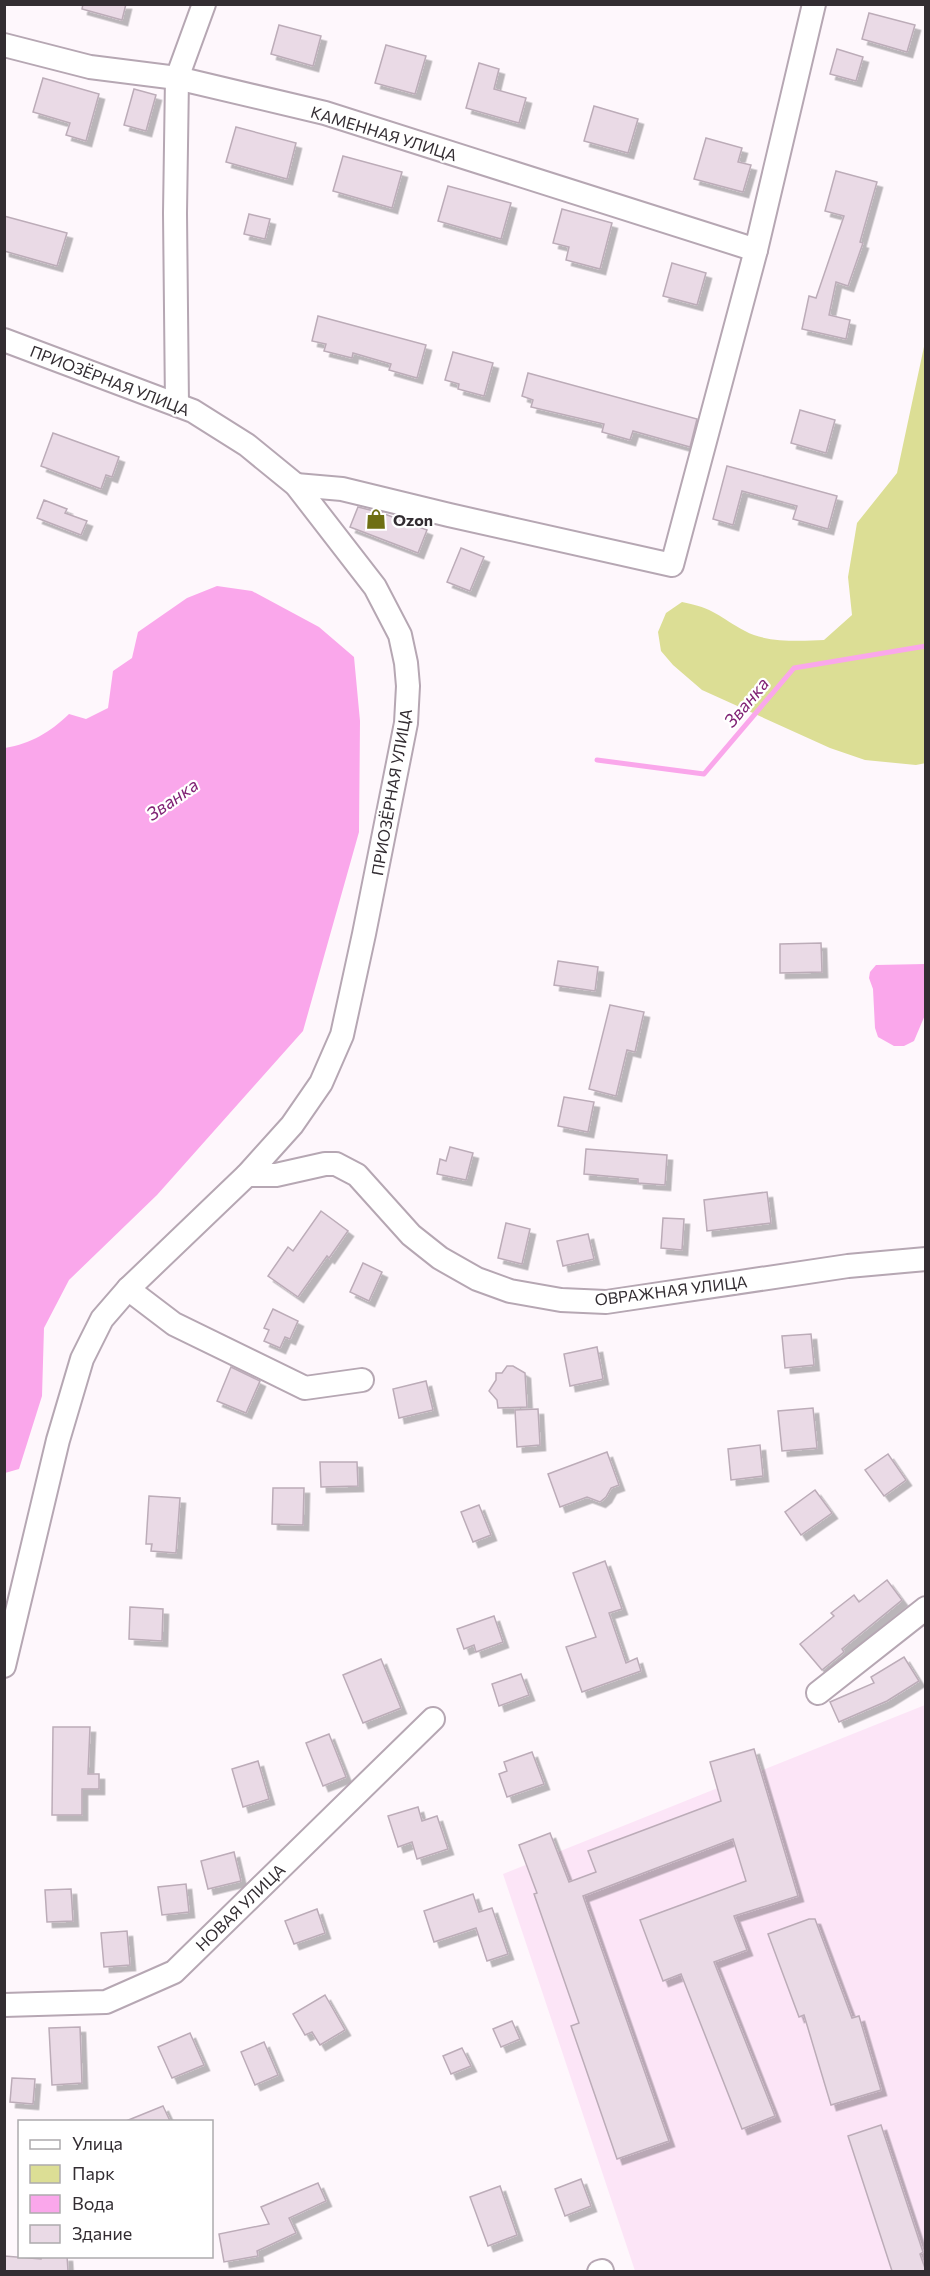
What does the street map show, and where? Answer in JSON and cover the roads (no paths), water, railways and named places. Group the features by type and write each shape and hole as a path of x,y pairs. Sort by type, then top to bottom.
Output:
{"street":[{"path":"177,405 175,213 177,78 204,4"},
{"path":"296,485 342,489 449,516 672,565 756,250 814,4"},
{"name":"КАМЕННАЯ УЛИЦА","path":"4,45 90,67 177,78 325,113 756,250"},
{"name":"ПРИОЗЁРНАЯ УЛИЦА","path":"4,340 193,411 247,445 296,485 375,587 400,635 408,686 406,723 342,1035 321,1083 292,1125 247,1175 128,1289 102,1319 82,1359 58,1440 4,1666"},
{"name":"ОВРАЖНАЯ УЛИЦА","path":"247,1175 276,1175 326,1164 336,1164 357,1175 411,1235 440,1258 477,1279 510,1291 561,1300 606,1302 836,1268 926,1258"},
{"path":"128,1289 174,1324 305,1388 362,1380"},
{"path":"818,1693 926,1608"},
{"name":"НОВАЯ УЛИЦА","path":"4,2005 106,2002 174,1972 433,1719"}],"water":[{"path":"217,586 252,591 319,627 354,657 360,721 359,832 303,1031 157,1195 69,1280 44,1328 42,1396 19,1469 5,1473 5,748 40,736 69,714 86,719 108,708 113,671 132,658 138,632 187,598"},
{"path":"925,964 925,1015 914,1041 904,1046 894,1046 878,1037 875,1028 870,972 876,965"}],"waterway":[{"name":"Званка","path":"597,760 704,774 794,668 926,646"}],"place":[{"name":"Ozon","path":"376,519"}]}
